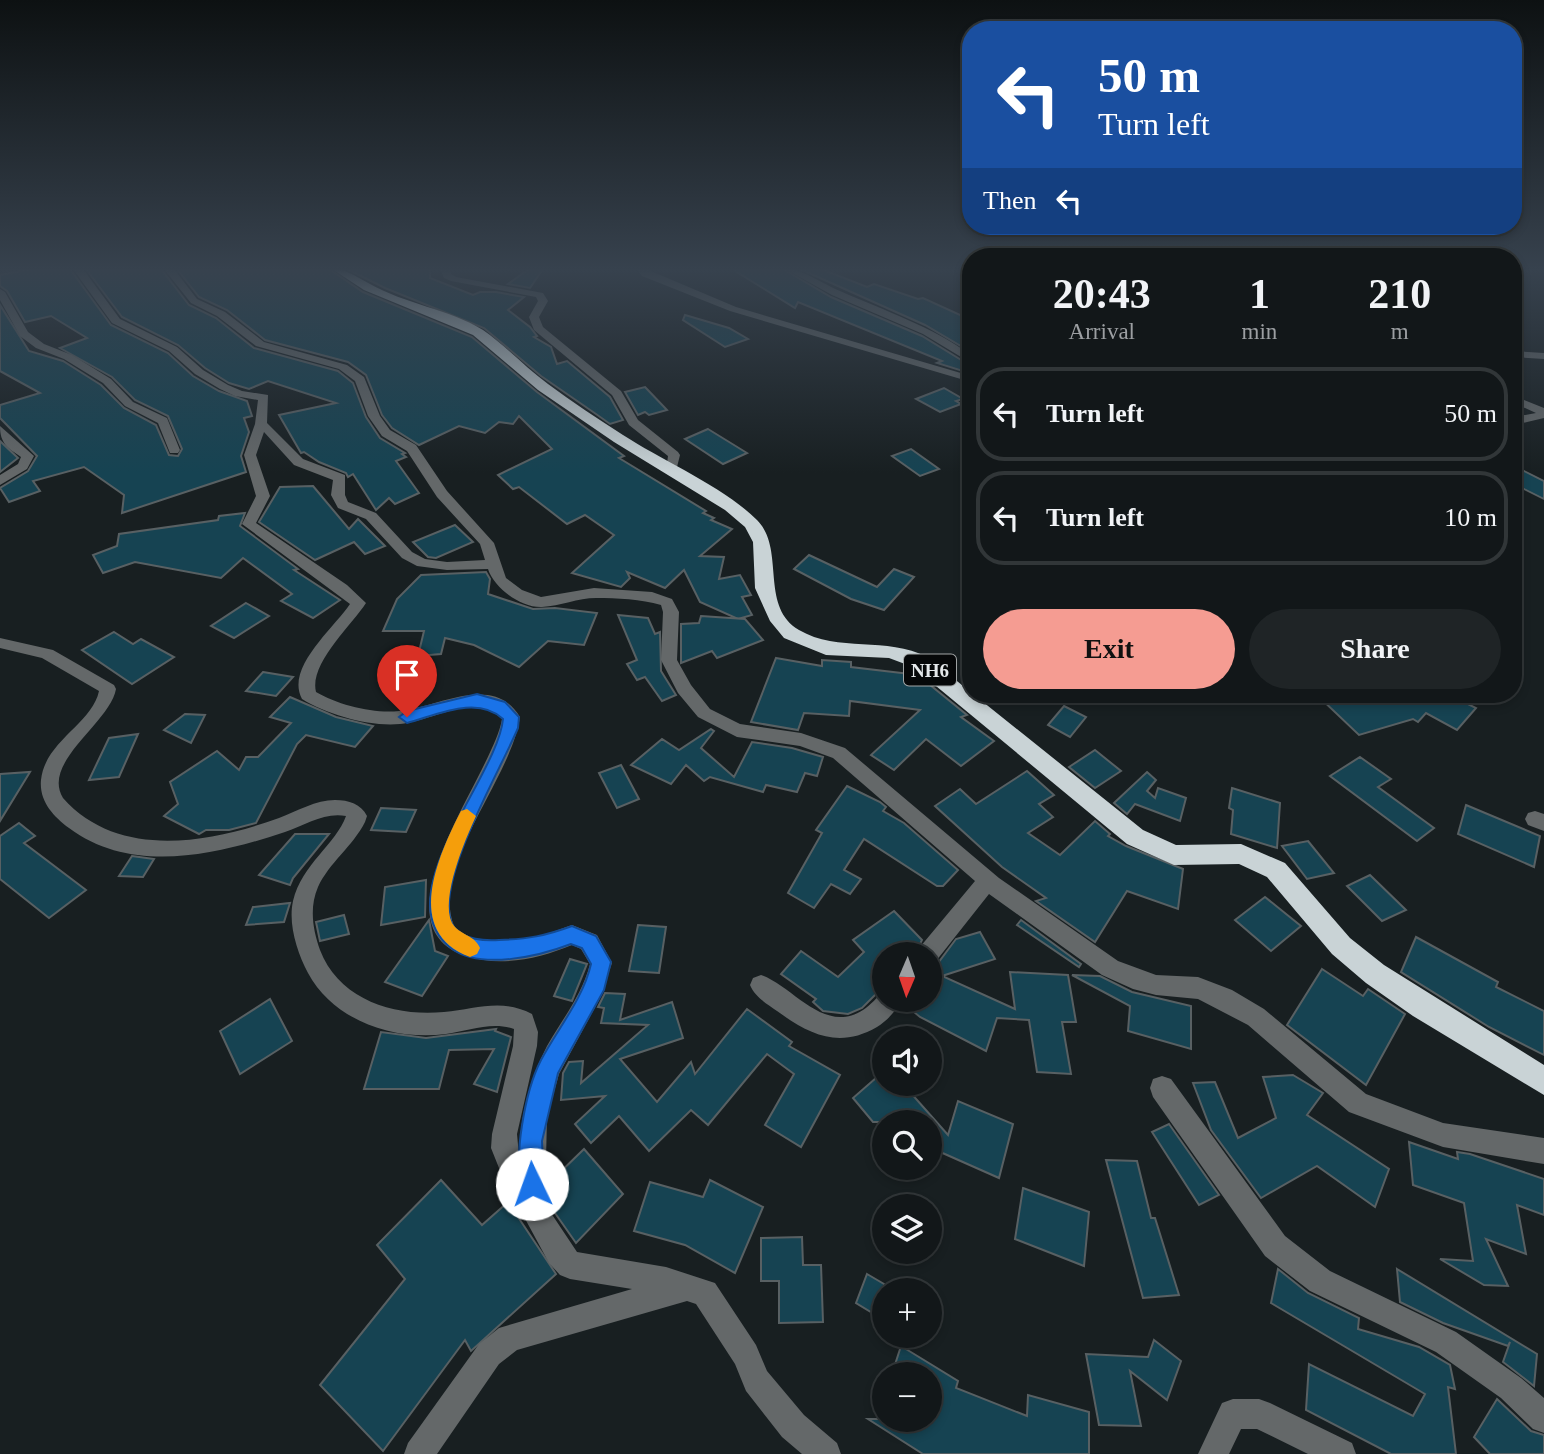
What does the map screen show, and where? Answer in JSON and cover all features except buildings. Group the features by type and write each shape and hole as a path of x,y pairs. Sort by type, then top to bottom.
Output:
{"highway":[{"name":"NH6","path":"483,337 543,387 619,439 671,468 752,524 761,542 764,588 770,605 791,634 826,648 905,654 920,662 962,697"},
{"name":"NH6","path":"970,703 1091,803 1152,846 1174,855 1241,854 1276,870 1340,946 1375,974 1423,1007 1544,1081"}],"street":[{"path":"28,337 107,381 129,404 163,421 174,450"},
{"path":"148,337 173,349 200,372 224,387 239,394 264,397 261,424 250,455 263,495 248,524 320,577 355,597 358,603 313,662 306,677 308,695 319,701 389,718 477,700 499,706 511,717 510,728 497,757 447,859 440,909 445,928 464,946 480,950 538,948 572,935 589,942 601,962 597,984 548,1070 540,1096 531,1141 534,1208"},
{"path":"250,337 260,344 343,367 360,379 363,393 386,433 412,448 442,494 487,543 492,564 507,586 540,602 594,593 652,597 667,602 671,612 669,660 684,690 704,713 737,730 801,740 839,753 988,880 1110,968 1133,979 1156,985 1198,988 1224,998 1256,1017 1359,1104 1443,1135 1544,1151"},
{"path":"549,337 617,393 633,422 674,455 671,468"},
{"path":"828,337 962,376"},
{"path":"937,337 962,354"},
{"path":"1522,355 1544,356"},
{"path":"1522,402 1542,411 1541,415 1522,419"},
{"path":"261,424 274,432 290,456 316,470 340,478 338,495 343,505 371,516 407,555 432,565 492,564"},
{"path":"0,430 10,444 28,456 23,466 0,481"},
{"path":"0,643 47,654 108,689 103,704 62,751 50,783 50,793 55,803 81,828 96,837 107,842 144,847 198,847 238,839 331,807 353,811 357,816 355,822 304,894 300,914 304,941 325,986 354,1007 396,1020 445,1023 507,1015 524,1022 528,1038 514,1084 504,1147 509,1164 559,1253 570,1265 692,1287 705,1293 769,1397 793,1426 826,1454"},
{"path":"938,942 988,880"},
{"path":"761,985 796,1012 831,1030 852,1027 881,1012"},
{"path":"1162,1088 1275,1246 1320,1280 1446,1342 1511,1388 1544,1418"},
{"path":"419,1454 489,1354 509,1338 692,1287"},
{"path":"1213,1454 1233,1414 1259,1414 1341,1454"}],"slow traffic":[{"path":"467,816 447,859 440,909 441,920 449,935 470,948"}],"route":[{"path":"407,717 467,701 482,700 506,711 512,722 447,859 440,909 441,920 449,935 464,946 480,950 538,948 572,935 589,942 601,962 597,984 548,1070 533,1124 532,1184"}]}
